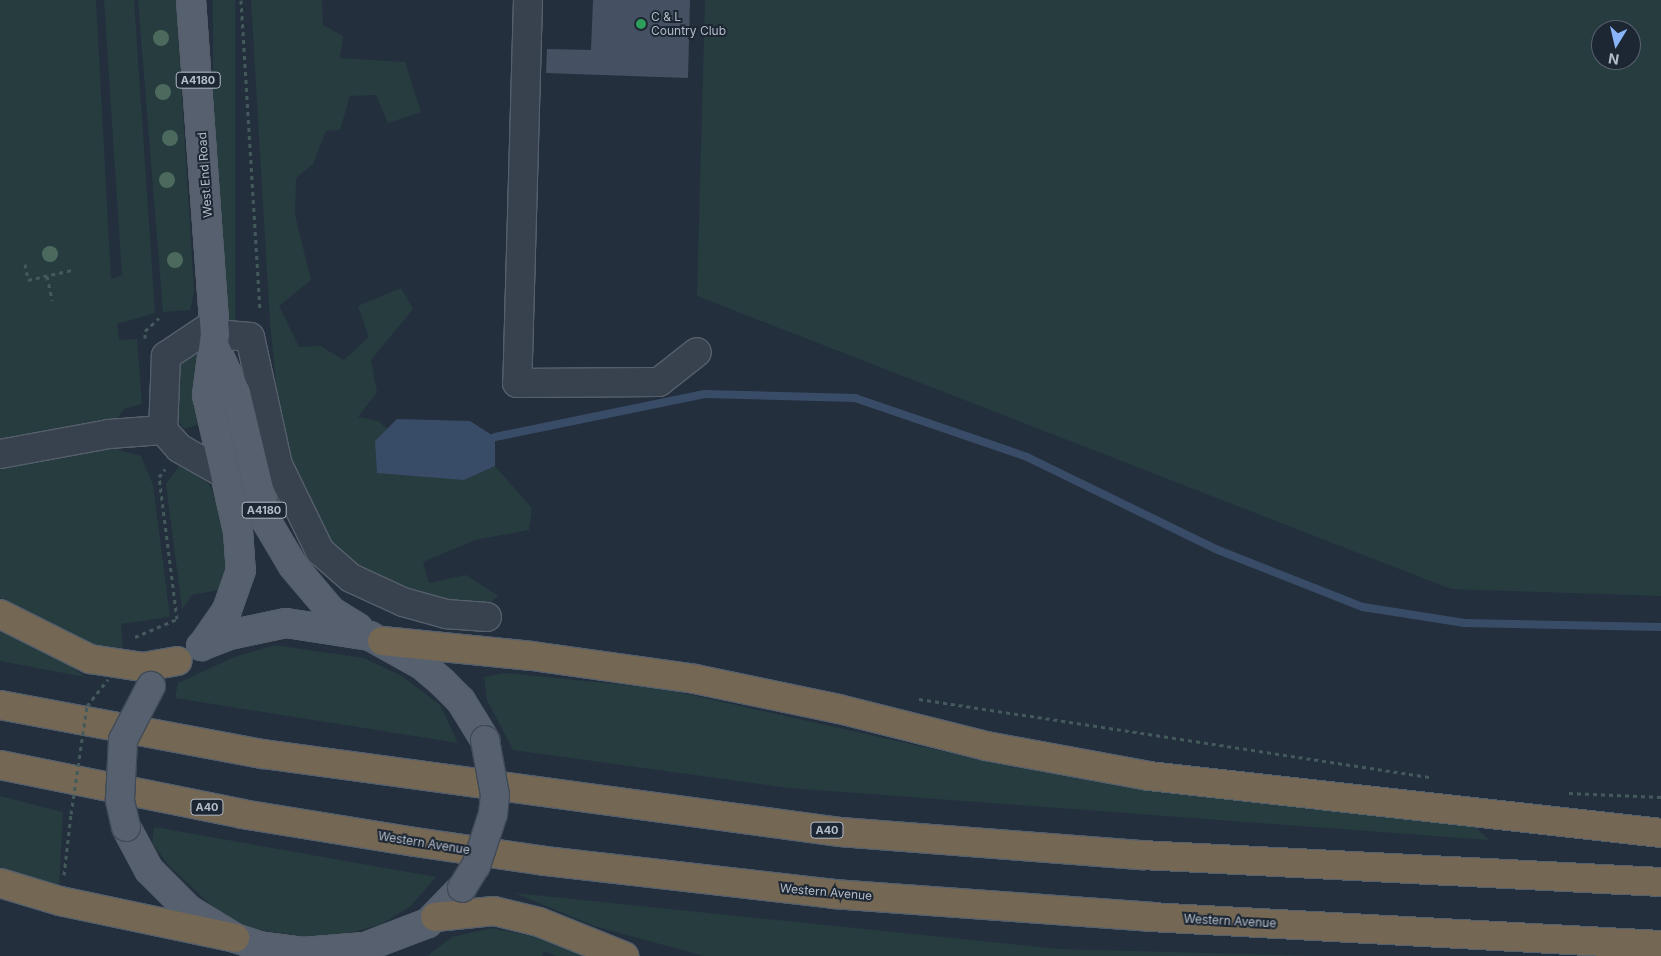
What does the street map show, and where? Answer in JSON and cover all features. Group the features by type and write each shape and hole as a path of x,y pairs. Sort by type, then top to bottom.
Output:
{"highway":[{"path":"0,614 90,659 143,667 177,661"},
{"path":"376,638 532,656 695,679 839,709 986,746 1149,776 1661,834"},
{"name":"A40","path":"0,705 263,754 841,832 1142,855 1661,882"},
{"name":"Western Avenue","path":"0,765 242,814 415,842 545,861 833,894 1160,917 1661,945"},
{"path":"0,883 60,901 257,947"},
{"path":"431,920 494,911 540,922 624,956"}],"main road":[{"name":"West End Road","path":"191,0 215,336 207,395 223,473 238,531 241,570 228,610 202,646"},
{"name":"West End Road","path":"215,336 236,393 267,522 293,566 331,611 422,665 455,695 484,740 495,795 493,814 476,866 462,888 431,920"},
{"path":"376,638 286,623 229,635 202,646 177,661 151,686 123,740 120,800 126,828 135,849 164,887 189,910 257,947 334,952 365,947 431,920"},
{"path":"394,956 431,920"}],"lane":[{"path":"528,0 517,383 659,382 697,352"},
{"path":"223,473 180,448 163,430 166,356 215,336 250,337 278,466 320,551 351,578 403,602 446,614 487,618"},
{"path":"0,454 109,434 163,430"}],"path":[{"path":"241,0 260,321"},
{"path":"25,264 28,280 72,270"},
{"path":"47,276 52,300"},
{"path":"127,640 177,619 159,477 169,462"},
{"path":"63,880 87,706 108,679"},
{"path":"915,698 1439,779"},
{"path":"1561,793 1661,797"}],"green space":[{"path":"0,0 96,0 111,279 122,275 104,0 134,0 155,313 117,324 119,340 137,339 142,404 124,409 117,419 119,450 141,456 153,485 170,617 121,624 123,648 89,644 0,598"},
{"path":"138,0 176,0 194,292 190,310 163,312"},
{"path":"213,0 235,0 235,322 213,322"},
{"path":"251,0 322,0 323,25 343,36 340,58 405,62 421,112 388,123 376,95 350,96 340,130 326,131 313,164 296,178 295,215 311,280 279,306 299,347 320,346 344,360 369,337 358,306 401,288 413,309 371,360 377,392 358,417 378,421 388,429 375,441 464,480 495,466 532,508 529,530 475,540 423,562 429,583 466,575 498,596 478,612 416,602 325,546 282,440 270,323"},
{"path":"705,0 1661,0 1661,596 1451,589 697,296"},
{"path":"197,354 203,423 184,429 176,417 176,369 187,356"},
{"path":"182,462 209,484 219,507 229,557 218,590 192,595 182,609 166,484"},
{"path":"0,631 69,664 85,677 0,661"},
{"path":"274,645 364,658 402,676 440,705 458,743 175,698 178,683 232,658"},
{"path":"506,673 665,689 1004,765 1139,787 1473,825 1489,840 789,788 513,750 487,700 484,677"},
{"path":"0,796 63,812 59,887 0,870"},
{"path":"154,827 436,877 411,906 380,925 345,934 312,938 234,926 169,866 152,843"},
{"path":"515,893 1059,949 1315,956 704,956 594,926"},
{"path":"492,928 540,938 584,956 556,956 544,951 542,956 427,956 452,937"}],"water":[{"path":"397,419 470,421 495,437 495,466 464,480 377,473 375,441"}],"building":[{"name":"C & L Country Club","path":"593,0 690,0 688,78 546,73 547,49 591,50"}],"waterway":[{"path":"495,437 705,394 855,398 1027,457 1218,550 1363,607 1465,623 1661,627"}],"place":[{"name":"C & L Country Club","path":"641,24"}]}
